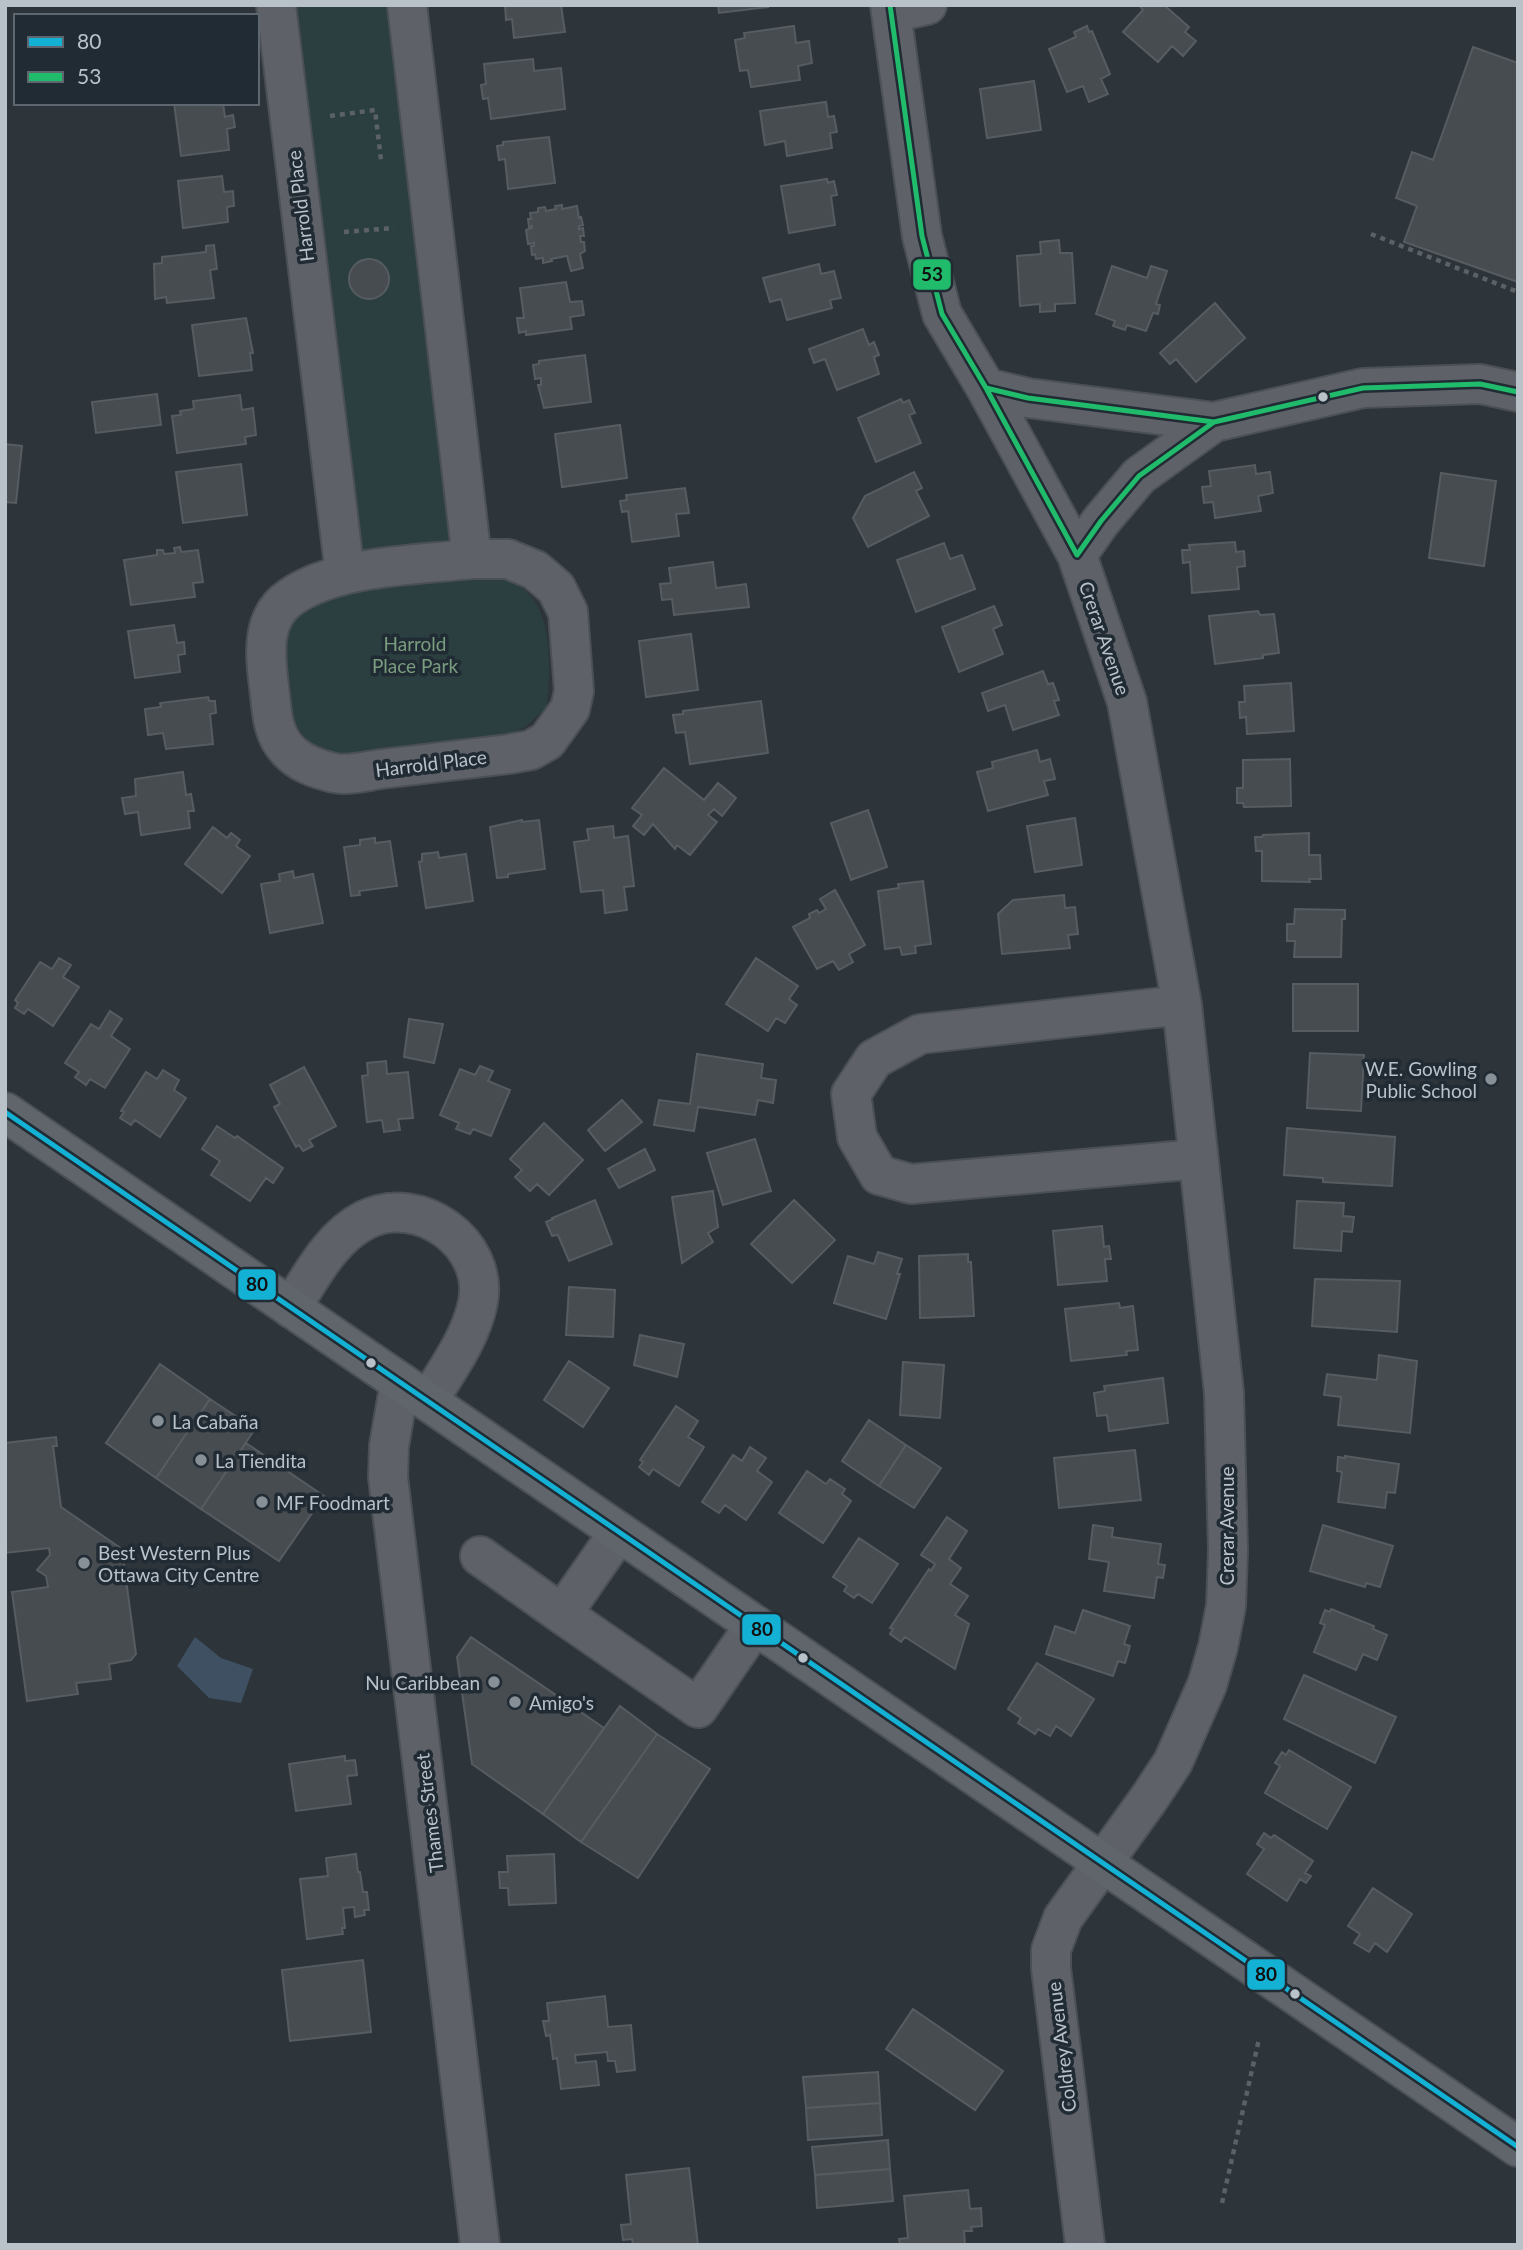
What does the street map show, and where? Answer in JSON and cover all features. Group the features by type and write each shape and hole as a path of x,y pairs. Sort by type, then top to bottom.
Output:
{"main road":[{"path":"8,1116 1518,2147"}],"street":[{"name":"Harrold Place","path":"276,5 345,574"},
{"path":"407,5 472,559"},
{"name":"Crerar Avenue","path":"903,8 922,236 942,314 986,388 1077,555 1127,702 1182,1005 1224,1393 1228,1551 1226,1606 1218,1647 1207,1685 1173,1762 1102,1863"},
{"path":"986,388 1028,398 1213,422 1363,388 1480,384 1518,392"},
{"path":"1077,555 1101,521 1139,476 1213,422"},
{"name":"Harrold Place","path":"472,559 508,559 535,570 556,588 568,612 574,691 570,709 548,741 531,750 509,754 338,774 302,762 288,751 278,737 273,718 264,650 268,629 276,611 290,597 310,586 345,574 472,559"},
{"path":"1182,1005 920,1034 874,1059 851,1094 857,1137 879,1175 911,1184 1198,1160"},
{"path":"291,1308 326,1254 345,1233 366,1220 387,1213 409,1211 447,1229 474,1260 479,1300 463,1344 414,1392"},
{"name":"Thames Street","path":"414,1392 389,1446 388,1477 480,2245"},
{"path":"562,1614 619,1532"},
{"path":"480,1556 698,1708 755,1625"},
{"name":"Coldrey Avenue","path":"1085,2245 1051,1950 1063,1918 1102,1863"}],"path":[{"path":"331,129 330,116 375,110 382,162"},
{"path":"389,215 391,228"},
{"path":"342,220 344,233 433,224"},
{"path":"1371,234 1518,292"},
{"path":"1222,2203 1259,2039"}],"green space":[{"name":"Harrold Place Park","path":"287,5 391,5 491,572 514,582 529,594 540,611 547,638 547,707 526,726 511,735 346,756 315,746 295,724 283,650 287,632 294,617 352,585"}],"water":[{"path":"195,1637 221,1658 253,1669 241,1703 209,1698 177,1666"}],"building":[{"path":"505,5 561,5 565,32 514,38 512,19 506,20"},
{"path":"718,5 768,5 768,7 719,13"},
{"path":"1139,5 1164,5 1189,27 1185,32 1196,41 1183,56 1172,46 1158,62 1123,32 1143,10"},
{"path":"794,26 796,43 809,41 812,63 798,66 800,80 751,87 748,70 740,71 735,40 745,38 744,33"},
{"path":"1087,26 1089,32 1092,31 1110,74 1101,79 1108,94 1089,102 1083,86 1067,92 1049,49 1076,37 1074,32"},
{"path":"1473,47 1518,63 1518,282 1404,242 1417,206 1396,198 1412,152 1433,160"},
{"path":"533,59 534,71 561,68 565,109 491,119 488,98 483,99 481,85 486,84 484,64"},
{"path":"1034,81 1041,130 987,138 980,89"},
{"path":"826,102 828,117 834,116 837,132 830,133 832,148 787,156 785,141 765,145 760,111"},
{"path":"174,105 223,105 225,117 233,115 235,127 227,129 229,150 181,156"},
{"path":"549,137 555,183 508,189 505,159 499,160 497,146 503,145 503,142"},
{"path":"222,176 224,192 233,191 234,206 227,207 228,222 183,228 178,181"},
{"path":"827,179 828,183 834,181 837,195 831,196 835,225 789,233 781,186"},
{"path":"562,205 562,209 577,206 583,225 579,226 579,229 583,228 584,236 580,236 585,251 580,254 583,268 571,271 567,256 543,263 543,258 536,259 535,254 532,255 531,246 534,246 534,243 528,244 526,230 532,228 529,227 530,213 538,212 538,208 545,207 546,211"},
{"path":"1059,240 1060,253 1072,253 1075,303 1055,304 1055,311 1040,312 1040,304 1020,306 1017,256 1041,254 1040,242"},
{"path":"214,245 217,269 210,270 214,298 167,303 166,297 155,299 154,264 162,263 162,257 206,252 206,246"},
{"path":"369,259 383,265 389,279 383,293 369,299 355,293 349,279 355,265"},
{"path":"819,264 821,274 834,271 841,298 830,300 832,308 787,320 781,299 770,302 763,278"},
{"path":"1112,266 1147,278 1151,266 1167,271 1156,304 1160,305 1158,314 1153,313 1146,331 1127,325 1125,330 1113,326 1115,321 1096,314"},
{"path":"566,282 570,302 582,301 584,315 570,317 572,329 526,335 526,331 519,333 517,318 524,318 520,288"},
{"path":"1215,303 1245,338 1196,382 1176,359 1170,364 1160,353"},
{"path":"246,318 253,353 250,353 252,370 199,376 192,325"},
{"path":"863,329 869,345 874,342 879,355 874,357 879,374 837,390 825,359 814,363 809,349"},
{"path":"585,355 591,402 544,408 538,385 541,385 541,378 535,379 533,365 539,364 539,361"},
{"path":"157,394 161,425 96,433 92,402"},
{"path":"240,395 242,410 253,408 256,435 245,437 246,444 177,453 172,416 181,415 180,411 194,409 193,401"},
{"path":"901,399 903,403 909,400 915,413 909,415 921,443 876,462 858,418"},
{"path":"620,425 627,478 562,487 555,434"},
{"path":"5,444 22,446 16,503 5,502"},
{"path":"241,464 247,515 183,523 176,472"},
{"path":"1255,465 1256,474 1270,472 1273,493 1258,496 1261,511 1215,518 1213,502 1204,503 1202,487 1211,486 1209,471"},
{"path":"914,472 922,488 916,491 929,516 868,547 853,518 865,496"},
{"path":"1441,473 1496,481 1484,566 1429,558"},
{"path":"685,488 689,513 676,514 679,536 632,542 628,511 622,512 620,501 627,500 626,495"},
{"path":"1235,542 1236,552 1244,551 1245,566 1237,567 1239,589 1192,593 1190,562 1183,563 1182,550 1190,550 1189,545"},
{"path":"944,543 950,559 962,555 975,589 916,612 897,560"},
{"path":"180,547 181,552 198,550 203,582 193,583 195,597 131,605 124,560 157,555 157,550 163,550 164,554 175,553 174,548"},
{"path":"713,562 716,588 746,584 749,607 674,615 672,599 662,600 660,584 671,583 669,568"},
{"path":"994,606 1002,625 993,629 1003,654 959,672 942,627"},
{"path":"1258,611 1260,615 1274,614 1279,653 1263,655 1263,658 1215,664 1209,616"},
{"path":"174,625 177,643 184,642 185,654 178,655 180,672 135,678 128,631"},
{"path":"691,634 698,690 646,697 639,641"},
{"path":"1043,671 1048,684 1053,683 1059,700 1054,701 1059,715 1013,730 1005,705 988,711 982,693"},
{"path":"1291,683 1294,731 1247,734 1246,717 1240,718 1239,702 1245,702 1244,686"},
{"path":"208,697 209,701 215,701 216,713 210,714 213,744 166,749 163,733 148,735 145,709 161,707 160,703"},
{"path":"761,701 768,753 690,764 685,732 676,733 673,715 683,714 683,711"},
{"path":"1037,750 1040,762 1050,759 1055,779 1044,781 1048,795 988,811 977,772 993,768 992,762"},
{"path":"1290,759 1291,806 1244,807 1243,803 1237,803 1237,788 1243,788 1243,760"},
{"path":"664,768 704,800 718,783 736,798 722,816 714,809 708,815 717,822 690,855 677,845 675,849 653,824 644,835 633,826 642,815 632,808"},
{"path":"183,772 186,795 191,794 194,811 188,811 190,828 141,835 138,812 125,814 122,798 136,796 135,779"},
{"path":"868,810 887,867 851,880 831,823"},
{"path":"1075,818 1082,865 1035,872 1027,826"},
{"path":"522,820 539,820 545,869 497,878 490,827"},
{"path":"613,826 614,838 628,836 634,886 624,887 627,910 605,913 603,890 581,892 574,842 589,840 587,829"},
{"path":"213,827 227,838 231,833 240,840 236,846 250,856 222,893 185,864"},
{"path":"1309,833 1309,855 1320,855 1321,879 1309,879 1310,882 1262,881 1262,851 1256,851 1255,837"},
{"path":"375,838 375,843 390,841 397,886 359,891 360,895 351,896 344,847 360,845 360,840"},
{"path":"438,852 439,858 466,854 473,901 426,908 419,862 422,861 422,854"},
{"path":"293,871 294,878 313,874 323,923 270,933 261,884 280,881 279,874"},
{"path":"923,881 931,944 915,946 916,953 902,955 900,947 885,949 878,891 899,888 898,884"},
{"path":"835,890 865,945 849,954 853,962 839,970 833,961 817,969 793,927 810,918 809,914 826,909 820,899"},
{"path":"1064,895 1065,908 1075,907 1078,934 1068,935 1070,948 1002,954 998,914 1013,900"},
{"path":"1295,909 1345,910 1345,919 1342,919 1341,957 1294,957 1295,941 1287,941 1287,924 1294,924"},
{"path":"59,958 71,965 63,977 79,987 53,1026 28,1009 24,1014 15,1008 18,1003 15,1000 40,962 52,969"},
{"path":"756,958 798,986 789,999 797,1005 785,1023 776,1018 768,1031 726,1004"},
{"path":"1293,984 1358,984 1358,1031 1293,1031"},
{"path":"110,1011 122,1019 111,1036 130,1049 105,1088 90,1079 86,1085 75,1077 79,1072 65,1063 91,1024 99,1029"},
{"path":"409,1019 443,1024 434,1063 404,1057"},
{"path":"1310,1053 1364,1055 1361,1111 1307,1108"},
{"path":"697,1054 763,1064 761,1078 776,1080 773,1103 758,1100 755,1115 698,1107 694,1131 654,1125 659,1100 690,1104"},
{"path":"386,1061 387,1074 408,1072 413,1118 398,1119 400,1130 384,1132 382,1120 367,1122 362,1076 368,1075 367,1063"},
{"path":"480,1066 493,1071 488,1081 510,1090 491,1136 473,1129 470,1134 456,1129 459,1123 440,1115 460,1069 475,1075"},
{"path":"304,1067 336,1126 309,1140 313,1146 303,1151 299,1145 296,1147 274,1107 280,1104 270,1085"},
{"path":"163,1070 179,1080 174,1090 186,1098 160,1137 135,1120 131,1125 120,1118 124,1112 121,1111 146,1072 157,1079"},
{"path":"622,1100 642,1122 605,1151 588,1130"},
{"path":"544,1123 583,1160 549,1195 537,1184 530,1191 515,1177 522,1170 510,1159"},
{"path":"217,1126 235,1138 237,1136 283,1168 273,1183 266,1178 250,1201 211,1175 220,1161 202,1149"},
{"path":"1287,1128 1395,1137 1392,1186 1323,1182 1323,1178 1284,1175"},
{"path":"755,1139 771,1191 723,1205 707,1153"},
{"path":"645,1149 655,1170 619,1188 608,1169"},
{"path":"713,1191 718,1227 708,1233 713,1242 682,1263 672,1197"},
{"path":"595,1200 612,1244 569,1261 558,1235 552,1236 546,1222"},
{"path":"794,1200 835,1240 792,1283 751,1244"},
{"path":"1297,1201 1344,1203 1343,1216 1354,1217 1352,1232 1342,1231 1341,1251 1294,1248"},
{"path":"1102,1226 1104,1247 1109,1246 1111,1259 1105,1259 1107,1281 1058,1285 1053,1231"},
{"path":"878,1252 902,1259 886,1319 834,1303 848,1256 874,1264"},
{"path":"968,1254 968,1262 971,1262 974,1316 920,1318 919,1256"},
{"path":"1315,1279 1400,1281 1397,1332 1312,1326"},
{"path":"569,1287 615,1290 613,1337 566,1335"},
{"path":"1119,1303 1120,1308 1133,1306 1138,1350 1126,1351 1127,1355 1071,1361 1065,1309"},
{"path":"640,1335 684,1344 677,1377 634,1365"},
{"path":"1379,1355 1417,1361 1410,1433 1338,1425 1341,1397 1324,1395 1327,1374 1377,1380"},
{"path":"569,1361 609,1388 583,1427 544,1400"},
{"path":"903,1362 944,1365 940,1418 900,1415"},
{"name":"La Cabaña","path":"160,1364 210,1399 156,1478 106,1443"},
{"path":"1163,1378 1168,1423 1109,1431 1107,1415 1097,1416 1094,1393 1105,1391 1104,1386"},
{"name":"La Tiendita","path":"210,1399 255,1429 201,1509 156,1478"},
{"path":"676,1406 698,1421 688,1437 704,1447 679,1486 653,1469 649,1475 639,1467 643,1462 640,1460"},
{"path":"869,1420 906,1445 879,1486 842,1461"},
{"name":"Best Western Plus Ottawa City Centre","path":"56,1437 57,1446 53,1446 61,1507 122,1549 136,1654 131,1660 109,1664 111,1679 76,1683 78,1694 27,1701 12,1592 48,1587 46,1576 37,1570 50,1555 49,1548 5,1553 5,1443"},
{"name":"MF Foodmart","path":"246,1443 324,1496 279,1561 201,1509"},
{"path":"906,1445 941,1468 914,1508 879,1486"},
{"path":"750,1447 766,1458 757,1471 772,1482 746,1520 725,1505 719,1513 702,1502 733,1455 742,1461"},
{"path":"1135,1450 1141,1500 1059,1508 1054,1458"},
{"path":"1338,1457 1399,1464 1395,1493 1387,1492 1385,1508 1338,1502 1342,1472 1337,1471"},
{"path":"807,1471 826,1484 830,1479 845,1489 842,1494 851,1501 823,1543 779,1513"},
{"path":"947,1517 967,1531 949,1559 961,1568 950,1584 968,1596 955,1615 969,1624 955,1669 905,1637 901,1642 890,1634 893,1629 890,1628 935,1564 921,1555"},
{"path":"1093,1525 1113,1528 1112,1537 1161,1544 1158,1564 1165,1565 1163,1578 1157,1577 1154,1598 1104,1591 1109,1562 1089,1559"},
{"path":"1323,1525 1393,1546 1380,1587 1366,1583 1365,1587 1310,1571"},
{"path":"859,1538 898,1564 872,1603 858,1594 854,1598 844,1591 847,1586 833,1577"},
{"path":"1331,1609 1374,1626 1373,1629 1387,1635 1377,1660 1363,1654 1356,1670 1314,1652 1325,1625 1320,1623 1325,1610 1330,1612"},
{"path":"1083,1610 1130,1626 1124,1644 1130,1646 1125,1663 1118,1661 1113,1676 1046,1654 1055,1626 1075,1633"},
{"name":"Amigo's","path":"471,1637 604,1728 543,1814 472,1764 457,1657"},
{"path":"1037,1663 1094,1699 1071,1736 1056,1726 1050,1736 1038,1729 1035,1734 1018,1723 1021,1718 1008,1709"},
{"path":"1304,1675 1396,1717 1375,1763 1284,1719"},
{"path":"620,1706 657,1734 581,1842 543,1814"},
{"path":"657,1734 710,1769 638,1878 581,1842"},
{"path":"1289,1750 1351,1787 1327,1829 1265,1793 1280,1766 1275,1763 1282,1752 1286,1755"},
{"path":"345,1756 345,1761 355,1760 357,1775 347,1776 351,1804 296,1811 289,1764"},
{"path":"1264,1833 1271,1838 1274,1835 1313,1861 1305,1873 1311,1876 1306,1883 1300,1879 1287,1901 1247,1874 1264,1849 1257,1844"},
{"path":"356,1854 363,1892 367,1892 369,1910 364,1910 365,1915 355,1917 354,1907 343,1908 343,1934 307,1939 300,1879 328,1876 326,1858"},
{"path":"554,1854 556,1903 509,1905 508,1888 500,1888 499,1872 508,1872 507,1856"},
{"path":"1373,1888 1412,1914 1387,1952 1375,1943 1369,1952 1354,1943 1360,1934 1348,1926"},
{"path":"363,1960 371,2032 290,2041 282,1970"},
{"path":"605,1996 608,2027 631,2025 635,2070 617,2072 615,2061 608,2061 607,2052 575,2055 576,2063 596,2061 599,2085 561,2089 557,2058 553,2059 550,2035 546,2036 543,2021 549,2021 547,2003"},
{"path":"913,2009 1003,2071 975,2110 886,2049"},
{"path":"878,2072 880,2103 806,2108 803,2077"},
{"path":"880,2103 882,2135 808,2140 806,2108"},
{"path":"888,2140 890,2169 815,2175 812,2147"},
{"path":"689,2168 698,2245 633,2245 632,2239 623,2240 621,2225 631,2224 626,2175"},
{"path":"890,2169 893,2201 817,2208 815,2175"},
{"path":"968,2190 970,2209 981,2208 982,2226 971,2227 972,2231 964,2231 965,2245 900,2245 899,2239 908,2238 904,2196"}],"transit line":[{"name":"53","path":"890,5 922,236 942,314 986,388 1077,555 1101,521 1139,476 1214,422 1363,388 1480,384 1518,392"},
{"name":"53","path":"986,388 1028,398 1214,422 1245,415"},
{"name":"80","path":"5,1112 1518,2147"}],"place":[{"name":"W.E. Gowling Public School","path":"1491,1079"},
{"name":"La Cabaña","path":"158,1421"},
{"name":"La Tiendita","path":"201,1460"},
{"name":"MF Foodmart","path":"262,1502"},
{"name":"Best Western Plus Ottawa City Centre","path":"84,1563"},
{"name":"Nu Caribbean","path":"494,1682"},
{"name":"Amigo's","path":"515,1702"}]}
